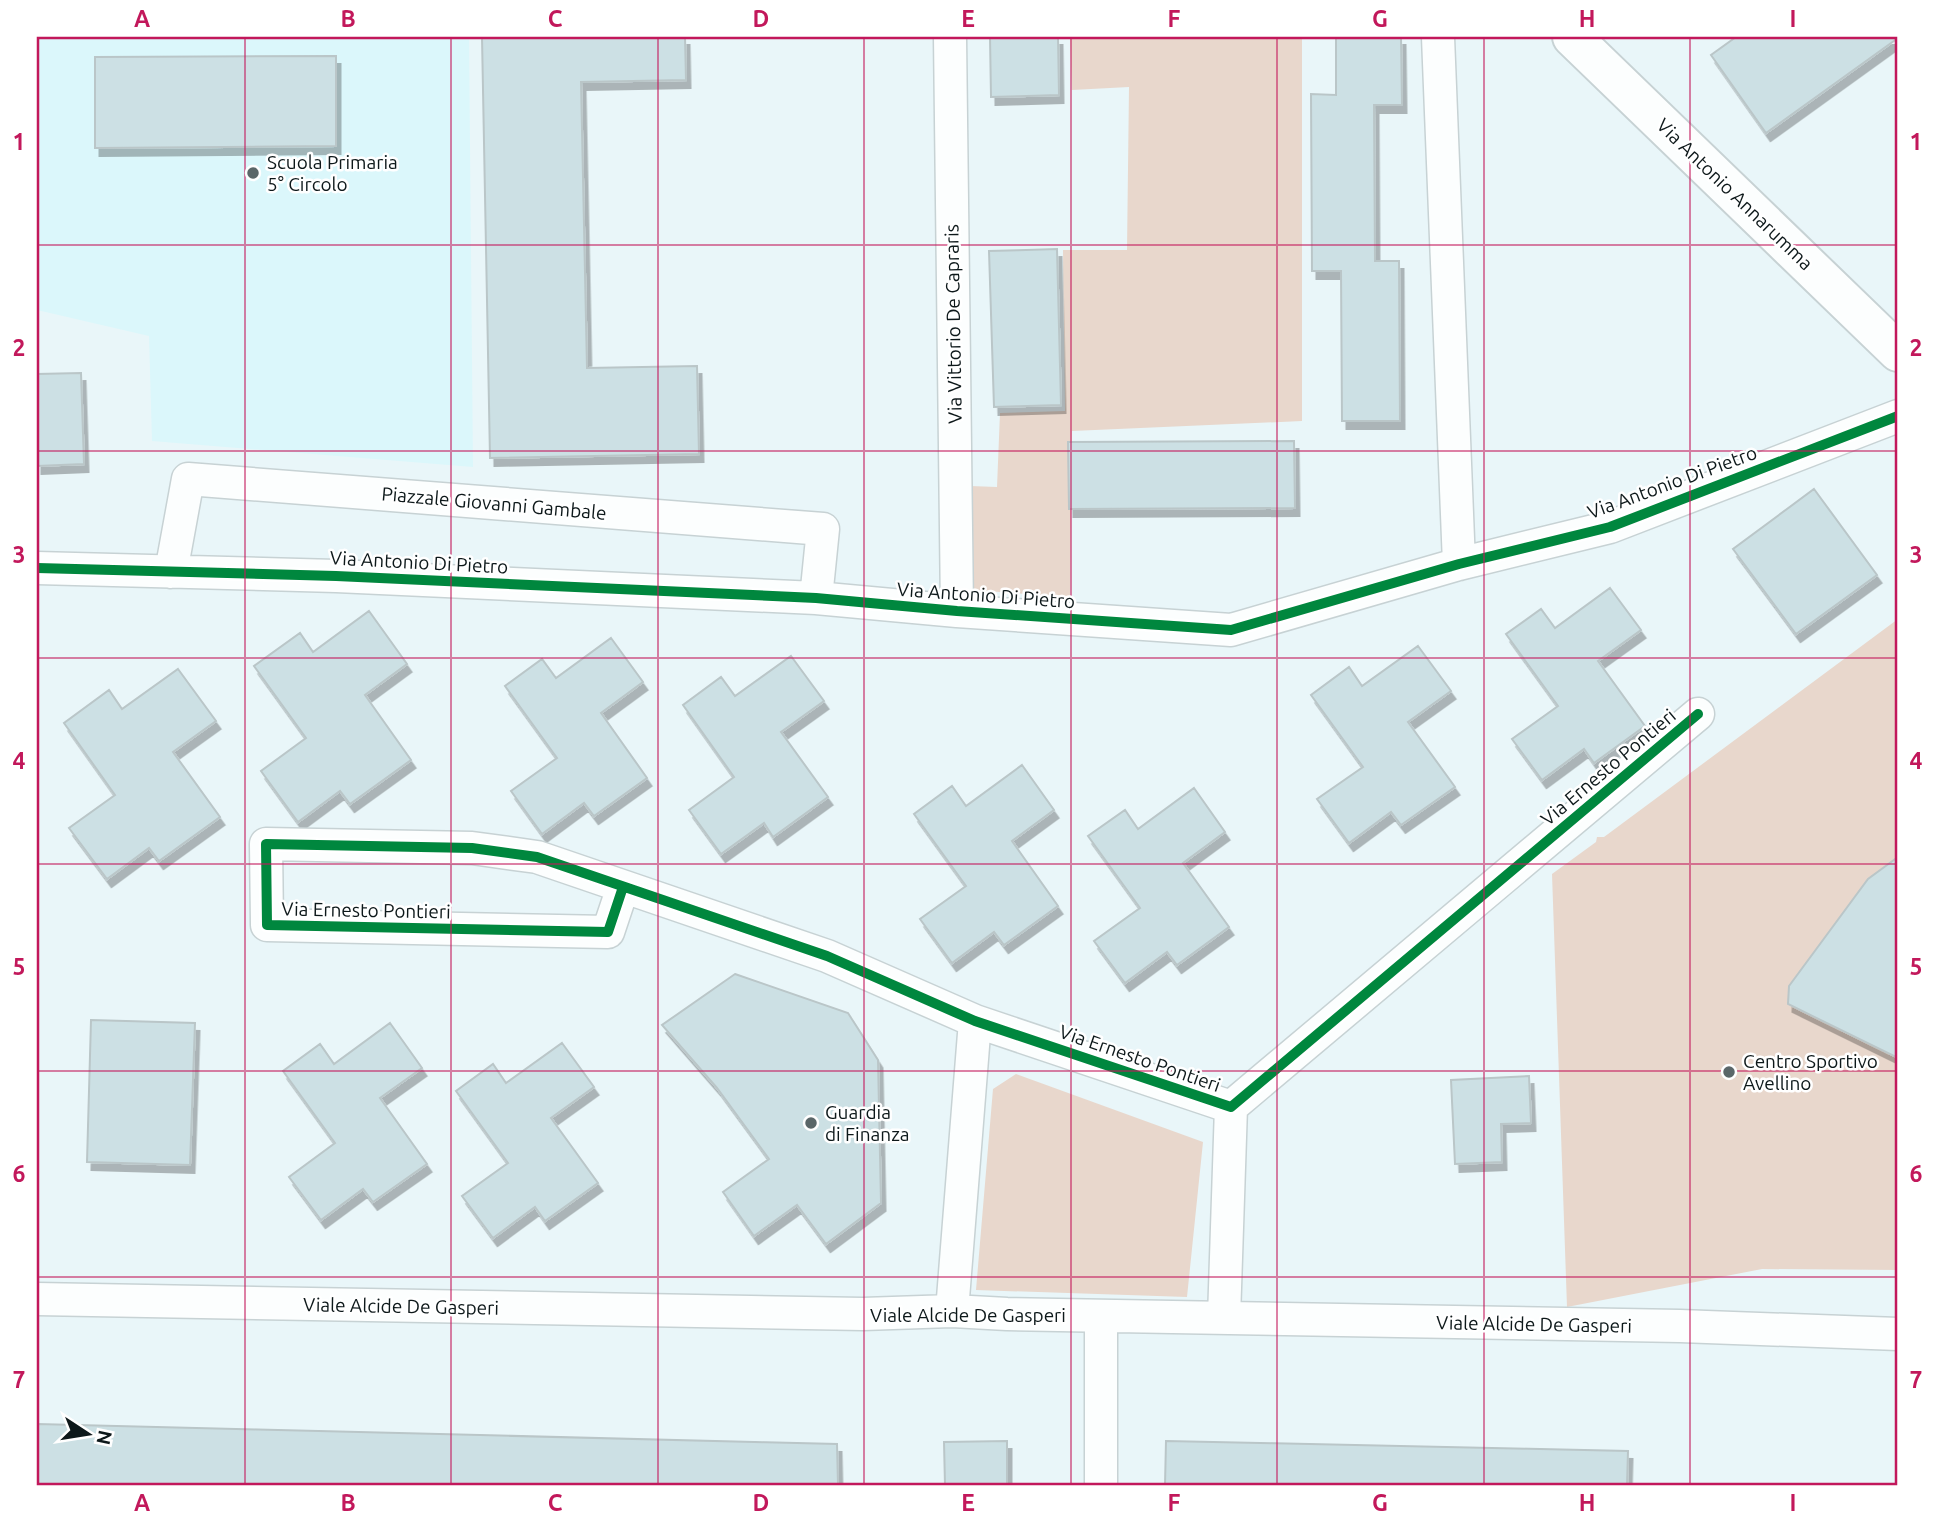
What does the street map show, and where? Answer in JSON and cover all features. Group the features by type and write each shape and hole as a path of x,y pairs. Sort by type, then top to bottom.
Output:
{"main road":[{"name":"Via Antonio Annarumma","path":"1572,37 1898,352"}],"street":[{"name":"Via Vittorio De Capraris","path":"950,37 957,611"},
{"path":"1438,37 1459,564"},
{"name":"Via Antonio Di Pietro","path":"37,568 350,576 816,598 957,611 1231,630 1459,564 1610,527 1898,416"},
{"name":"Piazzale Giovanni Gambale","path":"171,572 188,479 823,529 816,598"},
{"name":"Via Ernesto Pontieri","path":"1224,1318 1231,1107 1698,714"},
{"name":"Via Ernesto Pontieri","path":"623,887 608,932 267,925 266,845 472,848 537,857 827,956 975,1021 1231,1107"},
{"path":"952,1311 975,1021"},
{"name":"Viale Alcide De Gasperi","path":"37,1299 849,1314 952,1311 1680,1326 1898,1334"},
{"path":"1101,1316 1101,1485"}],"shaded area":[{"name":"Scuola Primaria 5° Circolo","path":"37,37 469,37 473,467 152,441 149,336 37,310"},
{"path":"1070,37 1302,37 1302,421 1072,431 1070,597 970,590 970,486 997,487 1000,413 1065,411 1063,250 1127,250 1129,87 1072,90"},
{"name":"Centro Sportivo Avellino","path":"1898,619 1898,1270 1762,1269 1567,1307 1552,874 1596,842 1597,837 1604,837"},
{"path":"1016,1074 1203,1142 1187,1297 976,1290 993,1089"}],"building":[{"path":"482,37 685,37 686,80 581,82 587,368 697,366 699,454 490,458"},
{"path":"990,37 1058,37 1059,95 991,97"},
{"path":"1336,37 1401,37 1402,105 1374,105 1375,261 1399,261 1400,421 1342,421 1341,271 1312,271 1311,94 1336,95"},
{"path":"1736,37 1898,38 1766,133 1711,55"},
{"path":"336,56 336,146 95,148 95,57"},
{"path":"1057,249 1061,405 994,407 989,251"},
{"path":"81,373 84,464 37,466 37,374"},
{"path":"1294,441 1295,508 1069,509 1068,442"},
{"path":"1814,489 1877,575 1796,634 1733,549"},
{"path":"1610,588 1641,630 1598,661 1645,726 1594,763 1584,749 1542,780 1512,739 1558,706 1506,634 1541,609 1555,628"},
{"path":"369,611 407,664 365,695 411,760 350,804 340,791 298,822 261,771 306,738 254,666 300,633 313,652"},
{"path":"611,638 643,682 601,713 647,778 594,816 584,803 542,834 511,791 557,758 505,686 542,659 556,678"},
{"path":"1418,646 1451,691 1408,722 1455,787 1401,825 1391,812 1349,843 1317,799 1363,767 1311,695 1349,667 1362,686"},
{"path":"791,656 824,701 781,732 828,797 773,837 764,823 721,854 689,810 734,777 683,705 721,677 735,696"},
{"path":"178,669 216,721 173,752 220,817 159,861 149,848 107,879 69,828 115,795 64,723 109,690 122,709"},
{"path":"1022,765 1054,810 1012,841 1058,906 1004,945 994,932 952,963 920,919 966,886 914,814 952,786 966,806"},
{"path":"1194,788 1225,832 1183,863 1229,927 1177,965 1167,952 1125,983 1094,941 1140,908 1088,836 1125,810 1138,829"},
{"name":"Centro Sportivo Avellino","path":"1898,857 1898,1058 1788,1004 1789,986 1868,879"},
{"name":"Guardia di Finanza","path":"735,974 848,1013 878,1060 881,1203 826,1244 797,1205 754,1236 723,1192 769,1159 717,1088 662,1025"},
{"path":"91,1020 195,1023 190,1165 87,1162"},
{"path":"390,1023 422,1068 380,1098 427,1164 373,1202 363,1189 321,1220 289,1177 335,1143 283,1071 320,1044 334,1064"},
{"path":"562,1043 594,1087 551,1118 598,1183 545,1221 535,1207 493,1238 462,1196 508,1163 456,1091 493,1064 506,1083"},
{"path":"1529,1076 1531,1123 1501,1124 1502,1162 1455,1164 1451,1080"},
{"path":"37,1424 837,1444 838,1485 37,1485"},
{"path":"1007,1441 1007,1485 945,1485 944,1442"},
{"path":"1166,1441 1628,1451 1627,1485 1165,1485"}],"cycle path":[{"path":"37,568 336,576 816,598 957,611 1231,630 1459,564 1610,527 1898,416"},
{"path":"623,887 608,932 267,925 266,844 472,848 537,857 827,956 975,1021 1231,1107 1698,714"}],"place":[{"name":"Scuola Primaria 5° Circolo","path":"253,173"},
{"name":"Centro Sportivo Avellino","path":"1729,1072"},
{"name":"Guardia di Finanza","path":"811,1123"}]}
